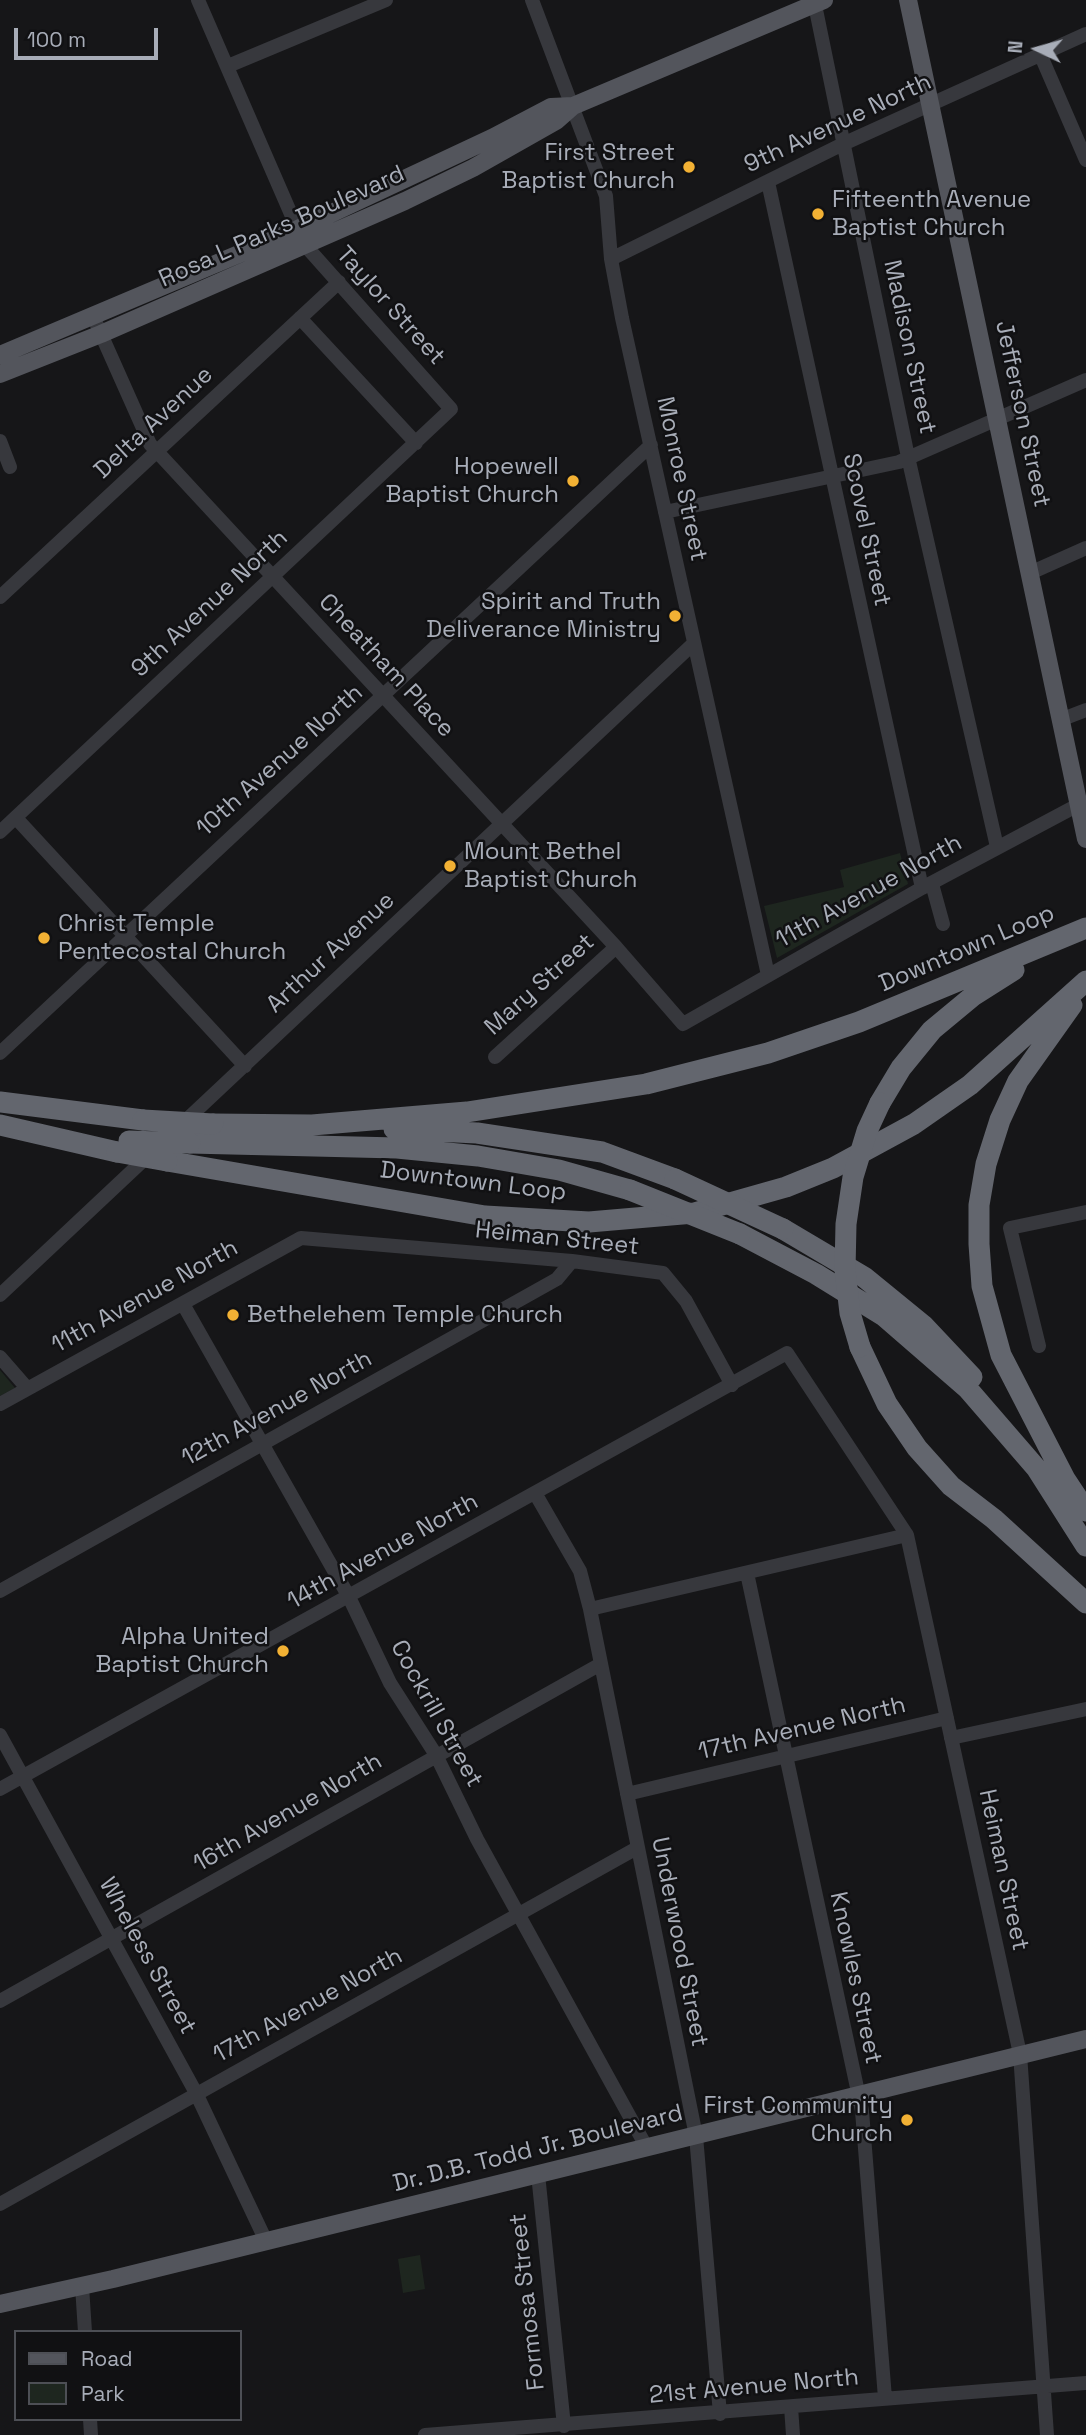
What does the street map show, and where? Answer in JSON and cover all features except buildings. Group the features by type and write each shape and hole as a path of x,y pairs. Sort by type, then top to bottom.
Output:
{"highway":[{"path":"1079,931 973,996 932,1030 901,1068 867,1131 853,1177 846,1224 845,1270 850,1313 860,1347 887,1404 917,1448 951,1486 994,1520 1086,1604"},
{"name":"Downtown Loop","path":"0,1102 143,1120 312,1125 467,1112 562,1099 646,1084 727,1064 859,1022 1079,931"},
{"name":"Downtown Loop","path":"0,1125 123,1147 167,1161 485,1216 589,1222 694,1213 786,1186 887,1140 970,1085 1086,981"},
{"path":"1086,990 1065,1013 1018,1081 1000,1120 986,1164 979,1205 982,1286 991,1324 1002,1355 1065,1479 1086,1511"},
{"path":"312,1125 477,1133 602,1152 675,1179 783,1229 864,1277 924,1326 1065,1479"},
{"path":"123,1147 190,1143 397,1148 478,1156 559,1170 631,1190 740,1234 816,1274 884,1316 967,1388 1037,1469 1086,1546"}],"main road":[{"name":"Jefferson Street","path":"908,0 1086,839"},
{"name":"Rosa L Parks Boulevard","path":"0,355 472,168 556,121 573,106 818,1"},
{"name":"Rosa L Parks Boulevard","path":"0,374 101,334 301,236"},
{"name":"Dr. D.B. Todd Jr. Boulevard","path":"0,2304 1086,2039"}],"street":[{"name":"Taylor Street","path":"198,0 301,236 452,410"},
{"path":"228,66 386,0"},
{"name":"Monroe Street","path":"532,0 606,196 611,259 768,975"},
{"name":"Madison Street","path":"818,1 843,144 908,457 997,847"},
{"name":"9th Avenue North","path":"611,259 843,144 1086,34"},
{"path":"1041,56 1086,160"},
{"name":"Scovel Street","path":"768,182 831,478 927,886 943,924"},
{"name":"Delta Avenue","path":"0,597 339,282"},
{"name":"Cheatham Place","path":"93,316 150,444 616,947 683,1024"},
{"path":"300,318 416,443"},
{"path":"665,512 899,462 1086,380"},
{"name":"9th Avenue North","path":"0,832 452,410"},
{"path":"0,441 10,467"},
{"name":"10th Avenue North","path":"0,1053 127,936 241,825 384,697 651,445"},
{"path":"1030,573 1086,548"},
{"name":"Arthur Avenue","path":"0,1295 694,644"},
{"path":"1060,720 1086,710"},
{"name":"11th Avenue North","path":"683,1024 997,847 1078,805"},
{"path":"16,818 245,1066"},
{"name":"Mary Street","path":"495,1058 616,947"},
{"path":"1039,1346 1010,1228 1086,1212"},
{"name":"11th Avenue North","path":"0,1404 288,1243 301,1238 315,1238"},
{"name":"Heiman Street","path":"315,1238 572,1261 663,1273 686,1301 732,1385"},
{"name":"12th Avenue North","path":"0,1591 557,1279 572,1261"},
{"name":"Cockrill Street","path":"183,1304 349,1597 390,1683 436,1755 477,1839 647,2148"},
{"name":"Heiman Street","path":"787,1353 907,1535 1020,2054 1047,2435"},
{"name":"14th Avenue North","path":"0,1789 787,1353"},
{"path":"0,1357 27,1388"},
{"name":"Underwood Street","path":"535,1493 580,1571 590,1609 599,1665 696,2136 720,2414"},
{"path":"590,1609 907,1535"},
{"name":"Knowles Street","path":"747,1573 856,2094 862,2112 885,2398"},
{"name":"16th Avenue North","path":"0,2001 599,1665"},
{"path":"951,1738 1086,1709"},
{"name":"17th Avenue North","path":"627,1794 947,1718"},
{"name":"Wheless Street","path":"0,1735 196,2093 266,2241"},
{"name":"17th Avenue North","path":"0,2204 196,2093 520,1916 637,1848"},
{"name":"Formosa Street","path":"538,2174 564,2426"},
{"path":"82,2286 85,2330"},
{"name":"21st Avenue North","path":"425,2435 720,2414 1086,2383"},
{"path":"791,2407 793,2435"}],"green space":[{"path":"900,853 908,884 777,958 764,906 844,887 840,870"},
{"path":"0,1370 15,1388 0,1396"},
{"path":"420,2255 425,2289 403,2293 398,2259"}],"place":[{"name":"First Street Baptist Church","path":"689,167"},
{"name":"Fifteenth Avenue Baptist Church","path":"818,214"},
{"name":"Hopewell Baptist Church","path":"573,481"},
{"name":"Spirit and Truth Deliverance Ministry","path":"675,616"},
{"name":"Mount Bethel Baptist Church","path":"450,866"},
{"name":"Christ Temple Pentecostal Church","path":"44,938"},
{"name":"Bethelehem Temple Church","path":"233,1315"},
{"name":"Alpha United Baptist Church","path":"283,1651"},
{"name":"First Community Church","path":"907,2120"}]}
